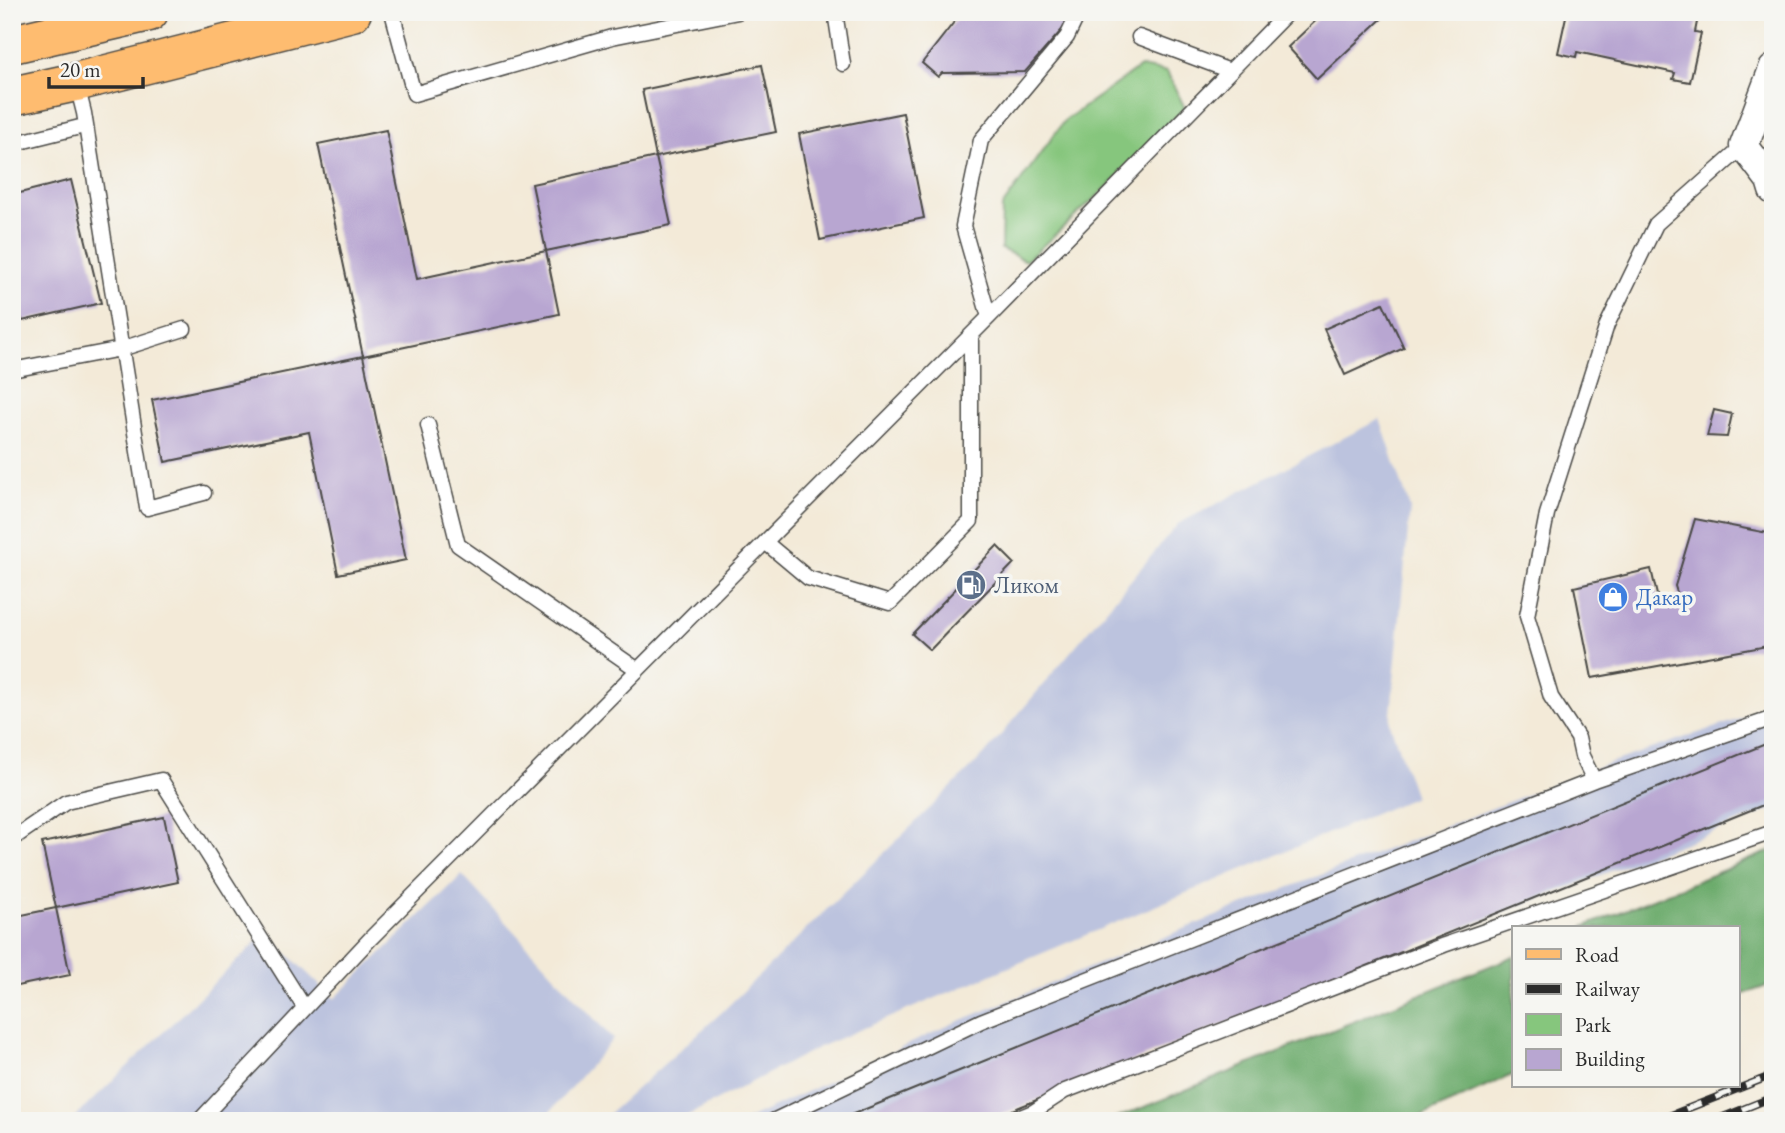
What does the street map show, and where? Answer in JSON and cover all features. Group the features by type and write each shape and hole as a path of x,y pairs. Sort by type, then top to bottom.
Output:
{"main road":[{"path":"12,44 149,12"},
{"path":"12,96 352,12"}],"street":[{"path":"1773,69 1744,146 1770,180 1773,190"}],"lane":[{"path":"391,12 414,94 612,37 738,12"},
{"path":"835,12 843,64"},
{"path":"989,317 963,226 981,140 1067,37 1079,12"},
{"path":"199,1121 304,1007 1288,12"},
{"path":"1139,37 1230,71"},
{"path":"76,82 147,509 204,493"},
{"path":"12,145 84,126"},
{"path":"1594,780 1582,756 1578,738 1551,697 1527,616 1547,514 1607,325 1656,224 1744,146"},
{"path":"12,370 121,349 184,329"},
{"path":"765,542 808,579 890,603 971,522 971,335"},
{"path":"428,425 458,545 638,670"},
{"path":"773,1121 981,1021 1594,780 1773,718"},
{"path":"12,839 66,802 161,780 304,1007"},
{"path":"1011,1121 1033,1112 1065,1091 1444,945 1773,832"}],"shaded area":[{"path":"1380,419 1410,508 1390,724 1415,797 819,1047 677,1121 605,1121 604,1118 721,1013 984,755 1178,524"},
{"path":"1773,708 1773,809 1080,1074 982,1121 744,1121 952,1024 1226,912 1606,764"},
{"path":"462,875 613,1039 542,1121 71,1121 266,933 334,999"}],"green space":[{"path":"1140,67 1167,72 1185,108 1113,182 1026,261 1001,249 1002,207 1064,121"},
{"path":"1773,850 1773,984 1740,995 1740,926 1586,926"},
{"path":"1512,957 1512,1075 1411,1121 1110,1121"}],"building":[{"path":"962,12 979,12 986,17 993,12 1056,12 1068,23 1025,72 942,73 938,77 922,63"},
{"path":"1325,12 1389,12 1317,79 1288,47"},
{"path":"1567,12 1699,12 1695,32 1701,33 1690,82 1673,79 1675,73 1577,52 1576,57 1558,53"},
{"path":"762,65 776,132 656,157 642,90"},
{"path":"903,113 924,218 820,240 799,134"},
{"path":"386,130 417,279 546,251 559,314 363,356 318,144"},
{"path":"656,157 671,225 546,251 532,184"},
{"path":"71,180 101,303 22,321 12,280 12,195"},
{"path":"1383,303 1404,348 1345,375 1324,329"},
{"path":"363,356 406,560 338,574 309,432 165,462 152,400"},
{"path":"1714,410 1732,414 1727,437 1707,436"},
{"path":"1695,519 1773,534 1773,645 1592,678 1574,587 1651,569 1659,604 1680,602 1675,586"},
{"path":"997,546 1014,563 930,650 912,634"},
{"path":"1773,741 1773,801 985,1121 836,1121"},
{"path":"164,817 178,882 56,908 42,843"},
{"path":"56,908 70,975 12,987 12,917"}],"railway":[{"path":"1740,1088 1773,1075"},
{"path":"1656,1121 1740,1088"},
{"path":"1713,1121 1773,1097"}],"place":[{"name":"Ликом","path":"971,585"},
{"name":"Дакар","path":"1613,597"}]}
